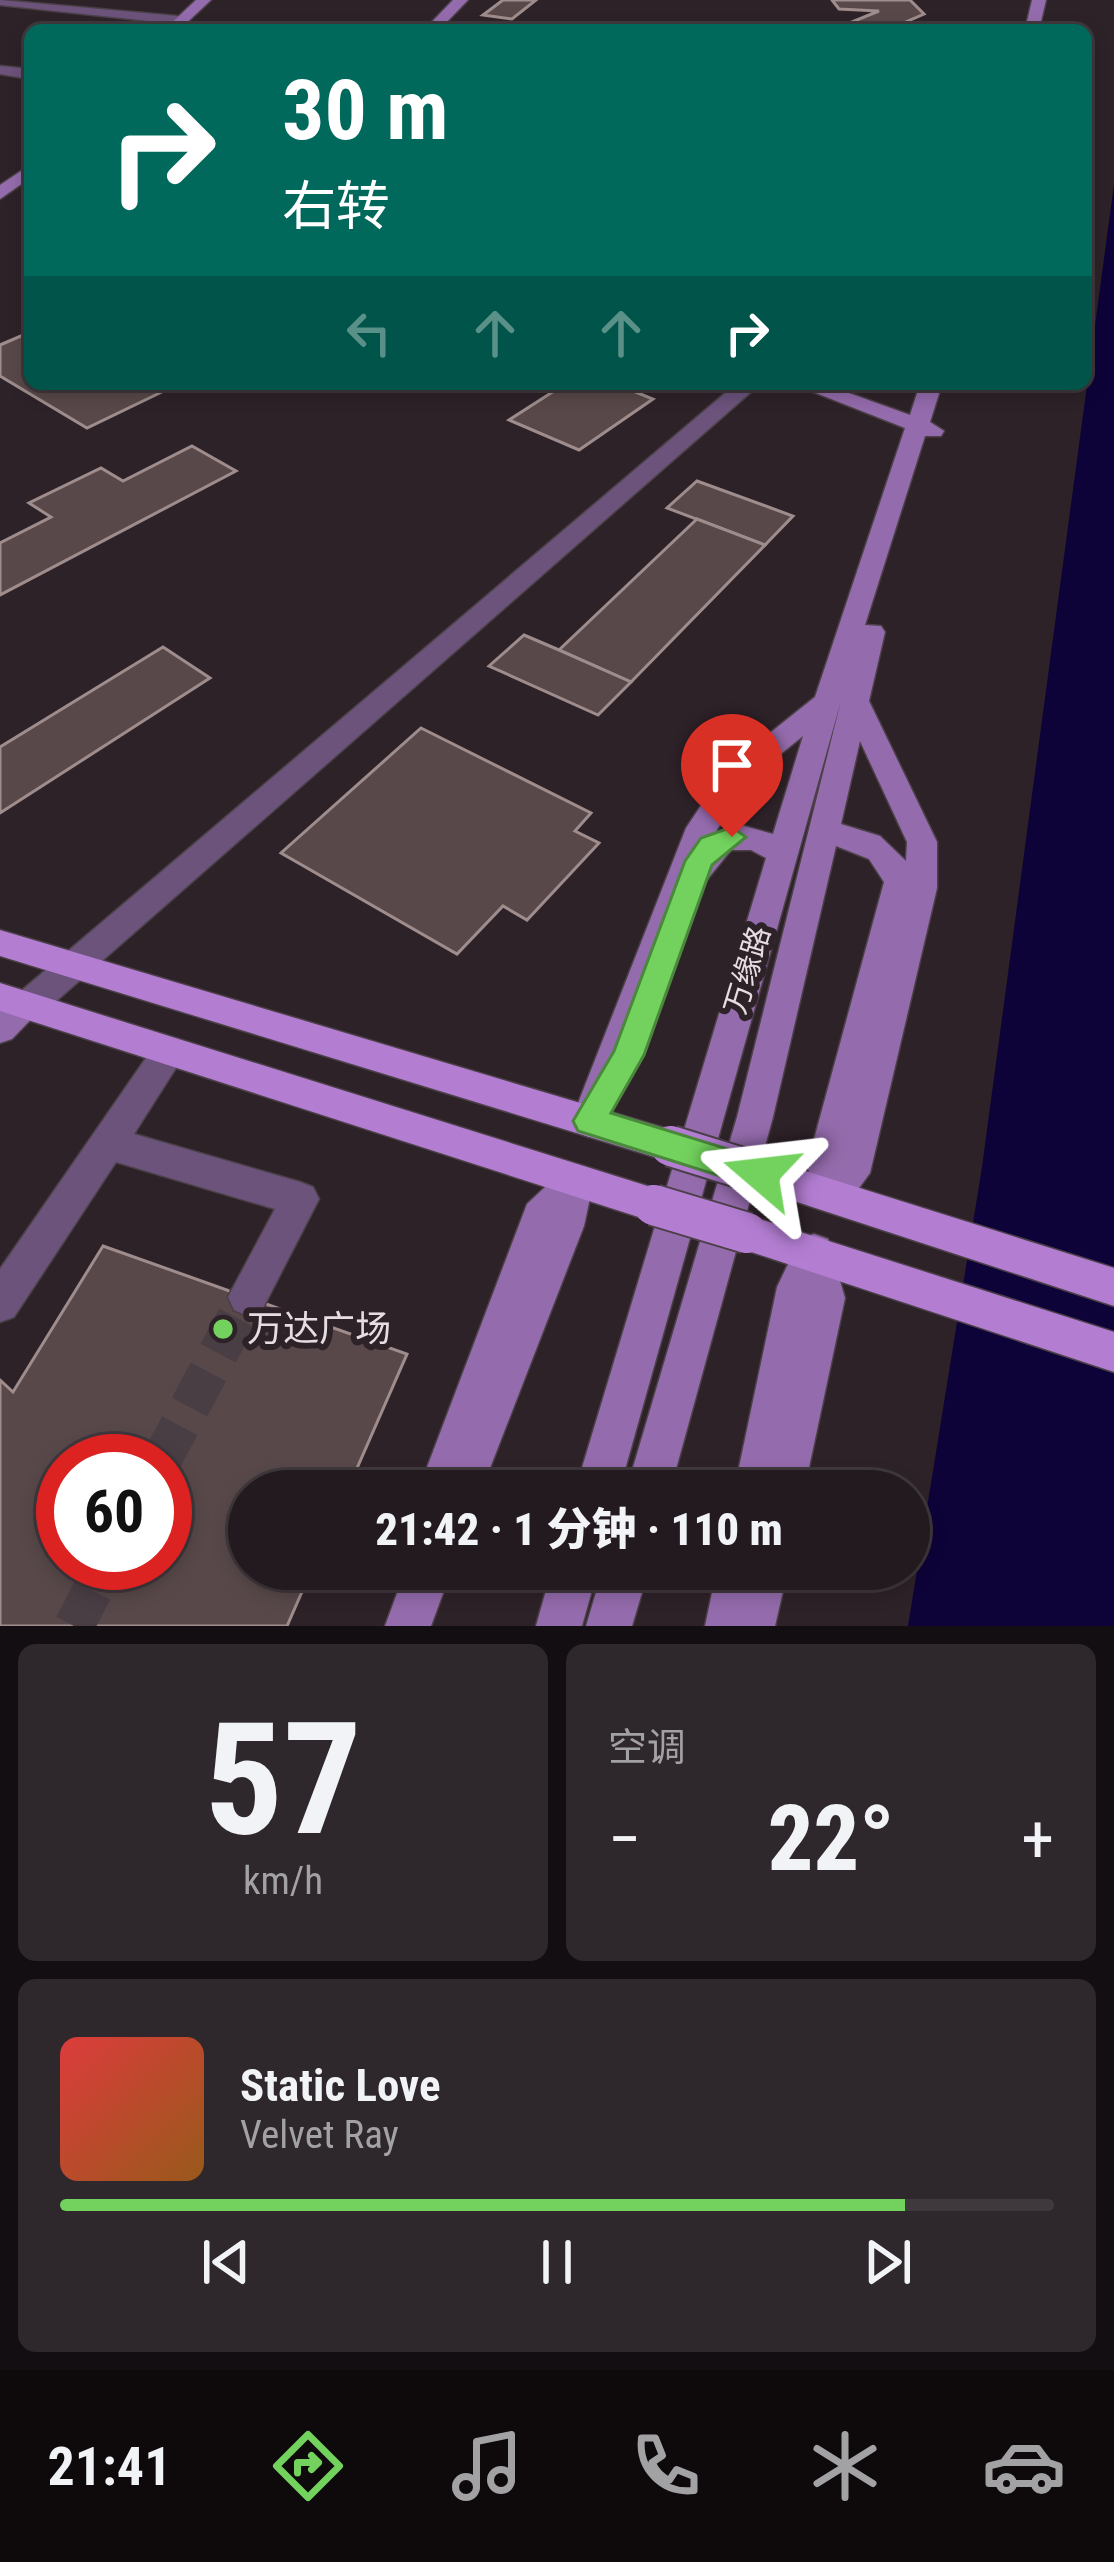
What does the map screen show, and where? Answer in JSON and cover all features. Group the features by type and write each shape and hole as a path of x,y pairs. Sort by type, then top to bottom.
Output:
{"main road":[{"path":"175,24 204,0"},
{"path":"437,24 461,0"},
{"path":"0,194 24,175"},
{"path":"820,390 925,428"},
{"name":"万缘路","path":"925,428 930,390"},
{"name":"万缘路","path":"603,1470 782,854 840,698 925,428 944,390"},
{"path":"589,1121 697,836 736,775 840,698 922,842 921,888 848,1201"},
{"name":"万缘路","path":"654,1470 755,1117 820,834 840,698"},
{"path":"820,834 868,843 890,860 900,882 826,1166 848,1201"},
{"path":"589,1121 628,1055 704,853 721,840 746,837 782,854"},
{"path":"0,943 671,1146 1114,1287"},
{"path":"9,1011 169,1052 574,1184 814,1252 1114,1352"},
{"path":"448,1470 540,1216 574,1184"},
{"path":"468,1470 566,1226 574,1184"},
{"path":"760,1470 797,1287 814,1252"},
{"path":"787,1470 825,1298 814,1252"},
{"path":"392,1626 405,1590"},
{"path":"408,1626 421,1590"},
{"path":"559,1626 569,1590"},
{"path":"610,1626 620,1590"},
{"path":"728,1626 736,1590"},
{"path":"752,1626 760,1590"}],"street":[{"path":"0,1 167,24"},
{"path":"9,1011 72,964 742,390"},
{"path":"0,1304 169,1052"},
{"path":"108,1143 301,1199 248,1297"}],"shaded area":[{"path":"1114,184 1114,1626 908,1626 914,1590 930,1590 930,1490 982,1167 1086,390 1092,390 1092,348"}],"building":[{"path":"503,0 536,0 512,19 483,15"},
{"path":"832,0 910,0 924,14 901,24 850,24 879,11 839,9"},
{"path":"24,335 24,390 166,390 87,428 0,376 0,345"},
{"path":"556,390 631,390 653,399 579,450 509,420"},
{"path":"192,446 236,471 0,595 0,543 51,517 29,503 101,468 123,481"},
{"path":"697,481 793,516 765,545 667,508"},
{"path":"697,519 765,545 631,682 559,650"},
{"path":"524,635 631,682 598,715 489,666"},
{"path":"163,647 210,678 0,813 0,747"},
{"path":"421,728 591,813 575,831 599,843 527,920 503,906 457,954 281,853"},
{"path":"103,1246 407,1354 356,1470 228,1470 228,1590 303,1590 287,1626 0,1626 0,1380 13,1392"}],"tunnel":[{"path":"175,1434 248,1297"},
{"path":"74,1626 93,1590"}],"place":[{"name":"万达广场","path":"223,1329"}],"route":[{"path":"732,837 711,846 699,861 628,1055 589,1121 761,1174"}]}
